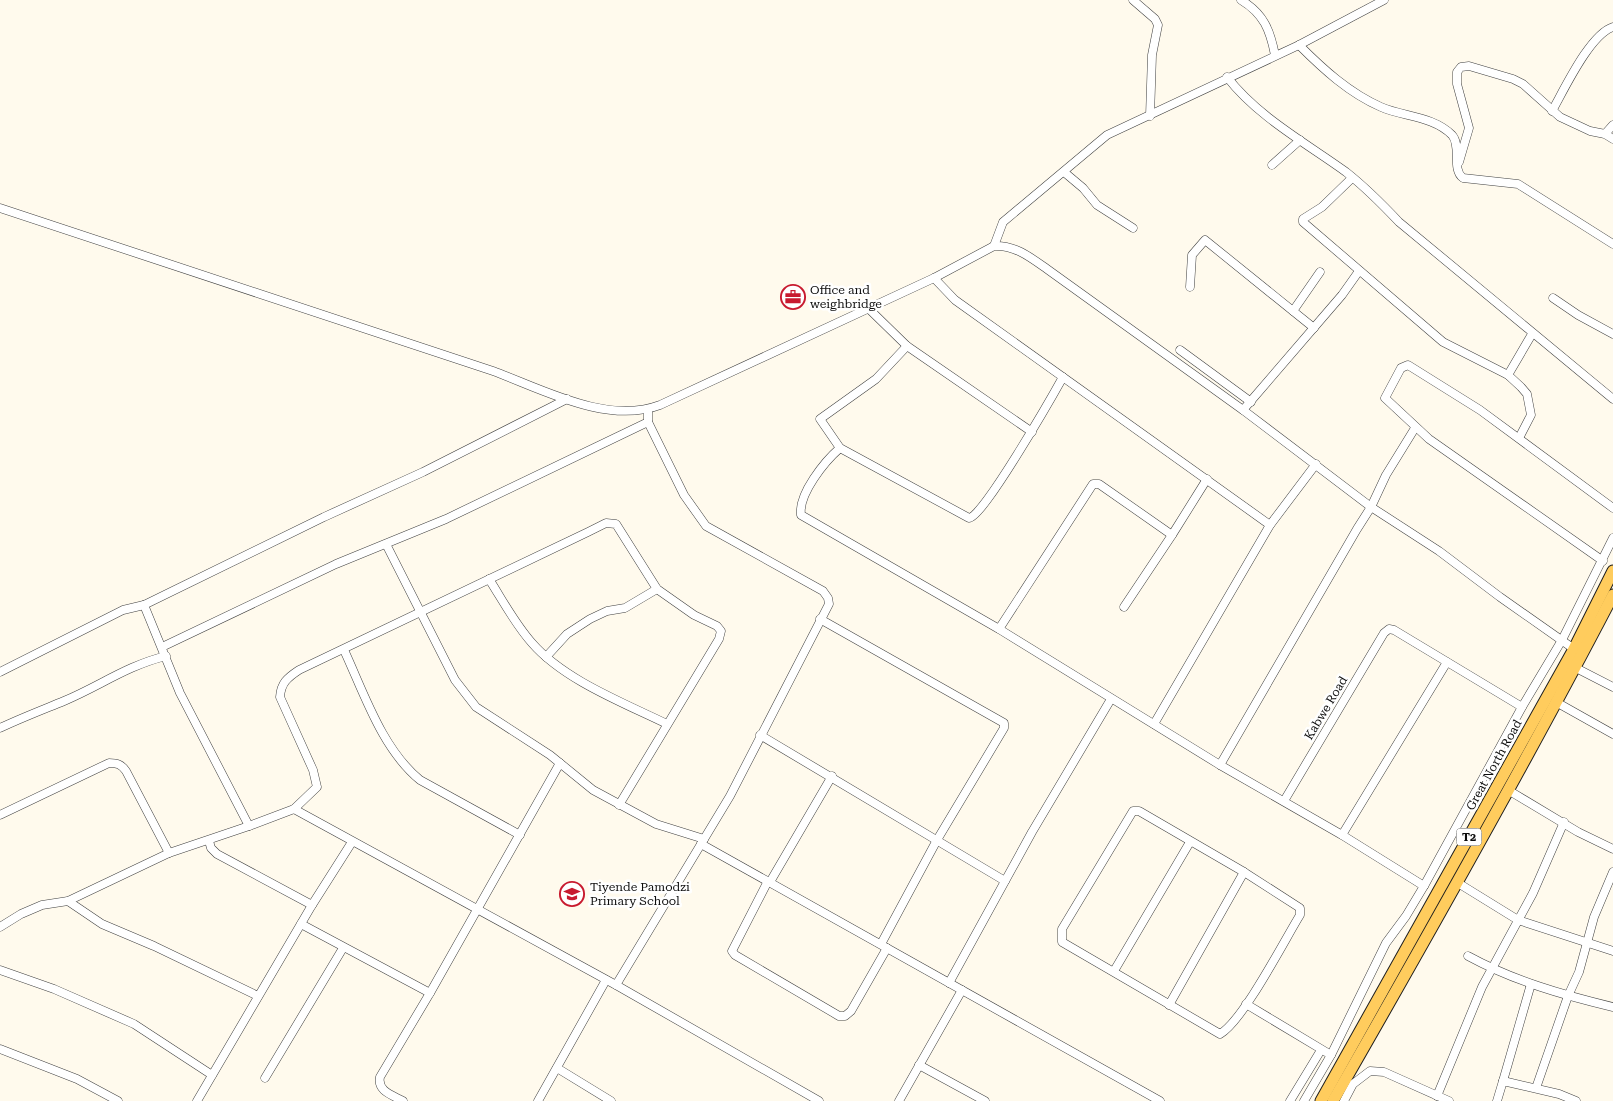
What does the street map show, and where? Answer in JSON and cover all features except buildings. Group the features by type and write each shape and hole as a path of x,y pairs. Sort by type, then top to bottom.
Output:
{"main road":[{"name":"Great North Road","path":"1321,1101 1574,649 1613,571"},
{"name":"Great North Road","path":"1333,1101 1458,883 1576,668 1613,595"}],"street":[{"path":"1133,0 1155,19 1158,25 1152,55 1150,116"},
{"path":"1241,0 1260,15 1268,26 1275,55"},
{"path":"994,246 1004,222 1107,135 1150,116 1227,77 1299,45 1384,0"},
{"path":"1552,112 1588,50 1607,29 1613,27"},
{"path":"1299,45 1326,72 1368,100 1382,107 1428,120 1451,134 1455,139 1458,172 1463,178 1518,184 1612,240"},
{"path":"1458,165 1469,128 1457,84 1457,72 1461,67 1469,66 1513,79 1523,84 1552,112 1590,131 1613,138"},
{"path":"1227,77 1237,90 1300,140 1368,190 1398,222 1532,334 1563,355 1613,399"},
{"path":"1605,134 1613,125"},
{"path":"1272,166 1300,140"},
{"path":"1064,172 1083,188 1097,205 1133,228"},
{"path":"1352,178 1322,207 1302,220 1359,272 1442,342 1508,375 1527,394 1530,406 1530,421 1520,438"},
{"path":"0,208 493,371 567,398 606,409 648,409 934,278 994,246 1004,245 1020,250 1243,410 1372,507 1439,551 1574,649"},
{"path":"1190,287 1192,255 1204,240 1314,328"},
{"path":"1292,311 1320,272"},
{"path":"1243,410 1314,328 1359,272"},
{"path":"934,278 955,300 1270,525"},
{"path":"1553,298 1578,315 1613,334"},
{"path":"868,308 907,346 1032,432"},
{"path":"1508,375 1532,334"},
{"path":"907,346 876,379 820,419 840,448 862,458 936,501 973,519 1032,432 1063,377"},
{"path":"1180,350 1251,402"},
{"path":"1192,373 1199,363"},
{"path":"1603,561 1415,428 1385,398 1401,368 1406,366 1422,373 1480,410 1613,508"},
{"path":"0,672 123,610 144,605 324,517 423,472 567,398"},
{"path":"616,985 730,796 829,604 828,598 823,591 706,526 684,495 648,422 648,409"},
{"path":"162,647 336,564 446,519 648,422"},
{"path":"1220,765 1356,529 1372,507 1386,475 1415,428"},
{"path":"840,448 818,470 809,488 801,515 999,629 1220,765 1342,835 1424,886"},
{"path":"1154,724 1270,525 1316,464"},
{"path":"1124,607 1207,479"},
{"path":"999,629 1095,482 1172,535"},
{"path":"0,927 21,914 42,905 68,901 169,853 208,841 294,809 317,787 317,780 280,697 280,688 285,679 299,670 489,579 594,529 612,523 620,528 657,589 694,615 717,626 722,631 619,806"},
{"path":"1304,1101 1331,1055 1386,943 1406,916 1424,886 1522,707 1562,640 1613,538"},
{"path":"386,544 455,680 469,700 560,763 593,790 619,806 656,824 703,842 1160,1101"},
{"path":"489,579 520,628 546,656 630,708 667,724"},
{"path":"546,656 567,634 590,619 607,611 625,608 657,589"},
{"path":"144,605 180,692 249,826"},
{"path":"820,619 1004,723 1004,728 937,840 851,1011 845,1016 839,1016 735,955 732,951 769,881 832,776"},
{"name":"Kabwe Road","path":"1284,801 1384,633 1389,629 1394,630 1447,662"},
{"path":"344,650 390,747 410,772 420,780 520,835"},
{"path":"0,728 36,710 64,701 140,663 166,656"},
{"path":"1342,835 1447,662 1522,707"},
{"path":"1576,668 1613,687"},
{"path":"949,983 1004,881 1111,698"},
{"path":"1556,702 1613,734"},
{"path":"760,735 832,776 1004,881"},
{"path":"0,815 109,763 116,763 126,771 169,853"},
{"path":"403,1101 381,1089 379,1085 380,1077 430,993 560,763"},
{"path":"1508,790 1578,832 1613,849"},
{"path":"294,809 477,911 616,985 820,1101"},
{"path":"1132,811 1139,811 1190,842 1299,905 1300,911 1246,1004 1230,1027 1220,1034 1062,942 1062,929 1132,811"},
{"path":"1436,1096 1482,987 1533,893 1564,822"},
{"path":"208,841 211,848 217,854 312,905"},
{"path":"197,1101 300,924 352,842"},
{"path":"1114,971 1190,842"},
{"path":"1168,1005 1244,872"},
{"path":"1536,1088 1568,996 1579,972 1594,917 1613,872"},
{"path":"1458,883 1518,920 1613,951"},
{"path":"68,901 102,924 154,946 258,996"},
{"path":"300,924 430,993"},
{"path":"265,1078 343,948"},
{"path":"1468,956 1492,969 1531,984 1568,996 1613,1007"},
{"path":"0,970 54,989 134,1024 212,1075"},
{"path":"538,1101 606,980"},
{"path":"1497,1101 1531,984"},
{"path":"899,1101 962,990"},
{"path":"1246,1004 1331,1055"},
{"path":"0,1049 77,1079 118,1101"},
{"path":"1290,1101 1321,1050"},
{"path":"919,1065 985,1101"},
{"path":"557,1068 611,1101"},
{"path":"1344,1101 1353,1084 1370,1071 1384,1072 1449,1101"},
{"path":"1503,1081 1536,1088 1576,1101"}],"place":[{"name":"Office and weighbridge","path":"793,297"},
{"name":"Tiyende Pamodzi Primary School","path":"572,894"}]}
